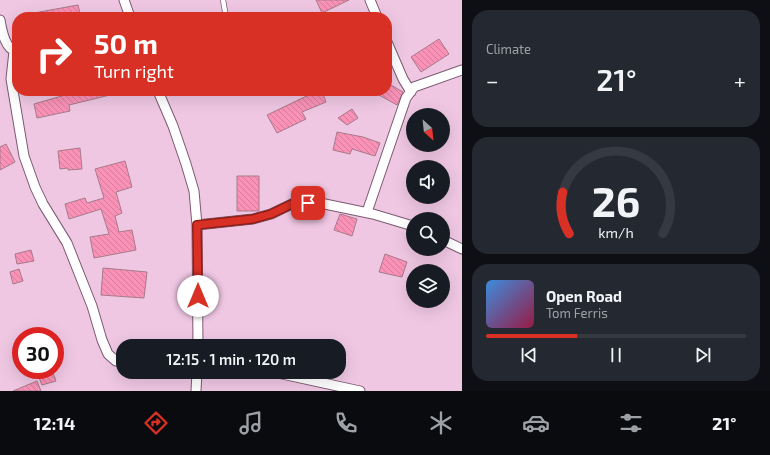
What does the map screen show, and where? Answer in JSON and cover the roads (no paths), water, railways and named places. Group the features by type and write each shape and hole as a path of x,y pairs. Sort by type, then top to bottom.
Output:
{"street":[{"path":"124,0 128,12"},
{"path":"370,0 375,12"},
{"path":"0,20 8,46 12,49"},
{"path":"392,54 403,79 411,92"},
{"path":"12,68 10,79 12,90"},
{"path":"367,212 406,98 414,87 462,70"},
{"path":"13,96 24,156 35,188 43,204 68,243 92,306 102,340 108,354 116,361"},
{"path":"160,96 173,126 194,191 197,225 198,339"},
{"path":"197,225 253,219 271,214 296,202 320,204 367,212 406,224"},
{"path":"450,243 462,249"},
{"path":"196,391 197,379"},
{"path":"305,379 360,391"}],"lane":[{"path":"223,0 225,12"}]}
